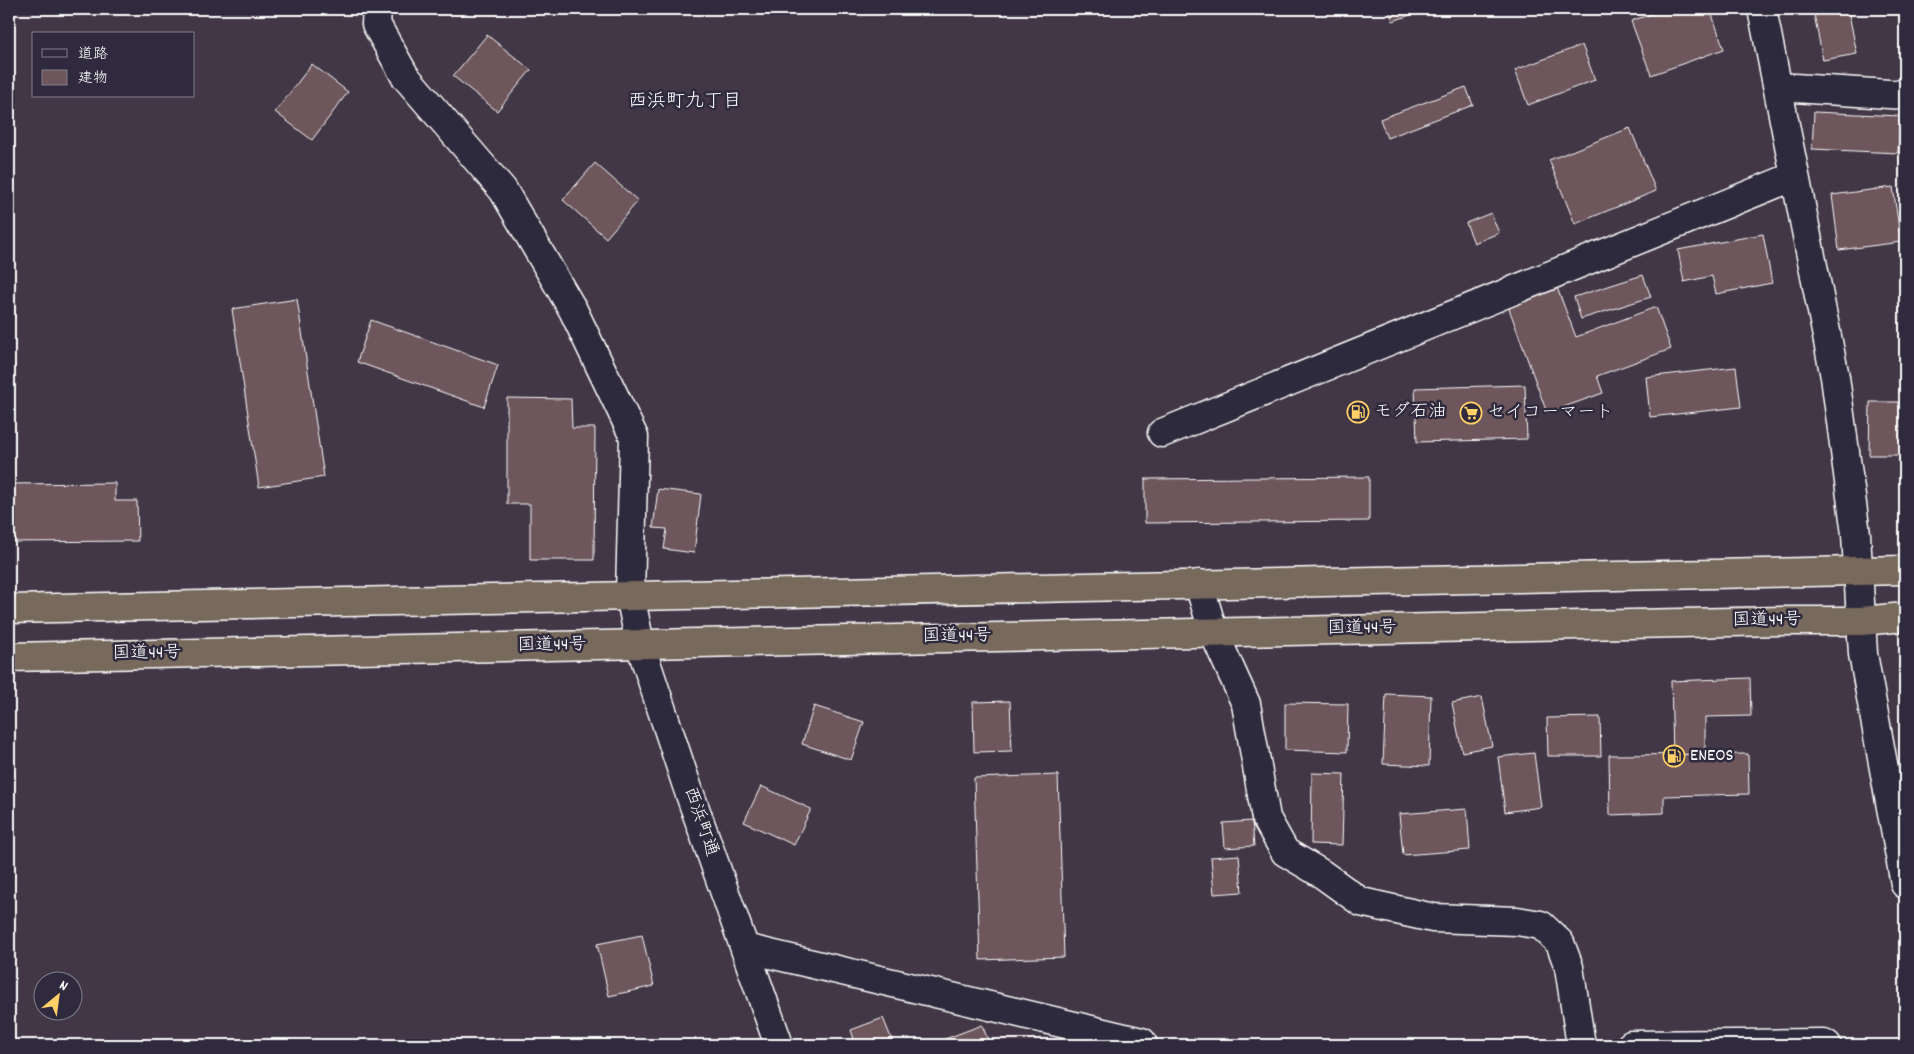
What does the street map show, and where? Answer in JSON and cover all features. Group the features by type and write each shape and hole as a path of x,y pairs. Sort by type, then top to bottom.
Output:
{"highway":[{"path":"9,609 1905,570"},
{"name":"国道44号","path":"9,657 1213,631 1861,621 1905,617"}],"street":[{"name":"西浜町通","path":"377,9 376,24 405,76 503,190 573,310 634,437 630,596 640,644 687,786 778,1045"},
{"path":"1762,9 1835,377 1856,534 1863,654 1905,884"},
{"path":"1778,87 1905,95"},
{"path":"1162,432 1795,176"},
{"path":"1199,584 1213,631 1246,704 1266,818 1285,852 1322,874 1360,902 1433,918 1517,921 1540,925 1560,943 1569,967 1581,1045"},
{"path":"745,948 1142,1042"},
{"path":"1631,1045 1824,1043 1827,1045"}],"building":[{"path":"1186,9 1201,9 1190,15"},
{"path":"1389,9 1427,9 1393,21"},
{"path":"1666,9 1710,9 1724,49 1651,75 1631,21"},
{"path":"1848,9 1857,54 1823,60 1814,14"},
{"path":"487,35 531,70 497,111 453,76"},
{"path":"1582,45 1595,80 1528,105 1515,70"},
{"path":"312,64 348,92 312,140 275,112"},
{"path":"1466,87 1473,105 1387,138 1380,119"},
{"path":"1814,112 1900,116 1898,153 1812,149"},
{"path":"1630,128 1656,191 1575,224 1549,160"},
{"path":"595,163 638,201 606,238 563,200"},
{"path":"1893,187 1901,242 1839,250 1832,195"},
{"path":"1491,213 1499,233 1474,243 1466,223"},
{"path":"1763,234 1772,283 1716,294 1712,276 1684,282 1678,250"},
{"path":"1643,275 1651,297 1581,319 1574,297"},
{"path":"1556,285 1576,337 1656,307 1671,349 1597,376 1603,393 1547,413 1507,303"},
{"path":"297,299 324,477 259,487 232,309"},
{"path":"371,320 498,365 484,407 357,362"},
{"path":"1736,367 1741,407 1650,417 1646,377"},
{"name":"セイコーマート","path":"1525,385 1527,439 1417,442 1415,388"},
{"path":"507,398 571,399 572,428 595,428 594,560 530,560 530,504 507,504"},
{"path":"1870,402 1905,402 1905,455 1869,455"},
{"path":"1369,477 1369,521 1145,523 1145,479"},
{"path":"115,483 115,501 137,501 138,541 9,542 9,484"},
{"path":"658,489 701,494 694,553 664,549 667,529 653,528"},
{"path":"1750,678 1751,716 1705,717 1705,755 1673,754 1671,681"},
{"path":"1386,694 1431,696 1429,766 1383,764"},
{"path":"1482,697 1492,746 1462,752 1452,703"},
{"path":"1010,701 1012,751 974,752 973,702"},
{"path":"1285,703 1348,704 1347,752 1285,750"},
{"path":"814,706 864,722 851,760 802,744"},
{"path":"1600,717 1601,756 1548,756 1547,718"},
{"path":"1534,753 1541,807 1505,812 1498,757"},
{"path":"1748,754 1749,794 1664,796 1664,813 1610,815 1609,755"},
{"path":"1312,773 1344,774 1342,845 1311,844"},
{"path":"1058,775 1064,957 980,960 974,778"},
{"path":"761,786 811,809 794,845 744,822"},
{"path":"1467,809 1470,850 1403,855 1399,814"},
{"path":"1252,821 1254,846 1225,848 1223,823"},
{"path":"1239,855 1242,892 1214,894 1211,857"},
{"path":"642,935 654,986 609,996 597,944"},
{"path":"883,1018 894,1045 856,1045 851,1030"},
{"path":"982,1025 990,1045 948,1045 945,1039"}],"place":[{"name":"モダ石油","path":"1358,412"},
{"name":"セイコーマート","path":"1471,413"},
{"name":"ENEOS","path":"1674,756"}],"district":[{"name":"西浜町九丁目","path":"685,102"}]}
